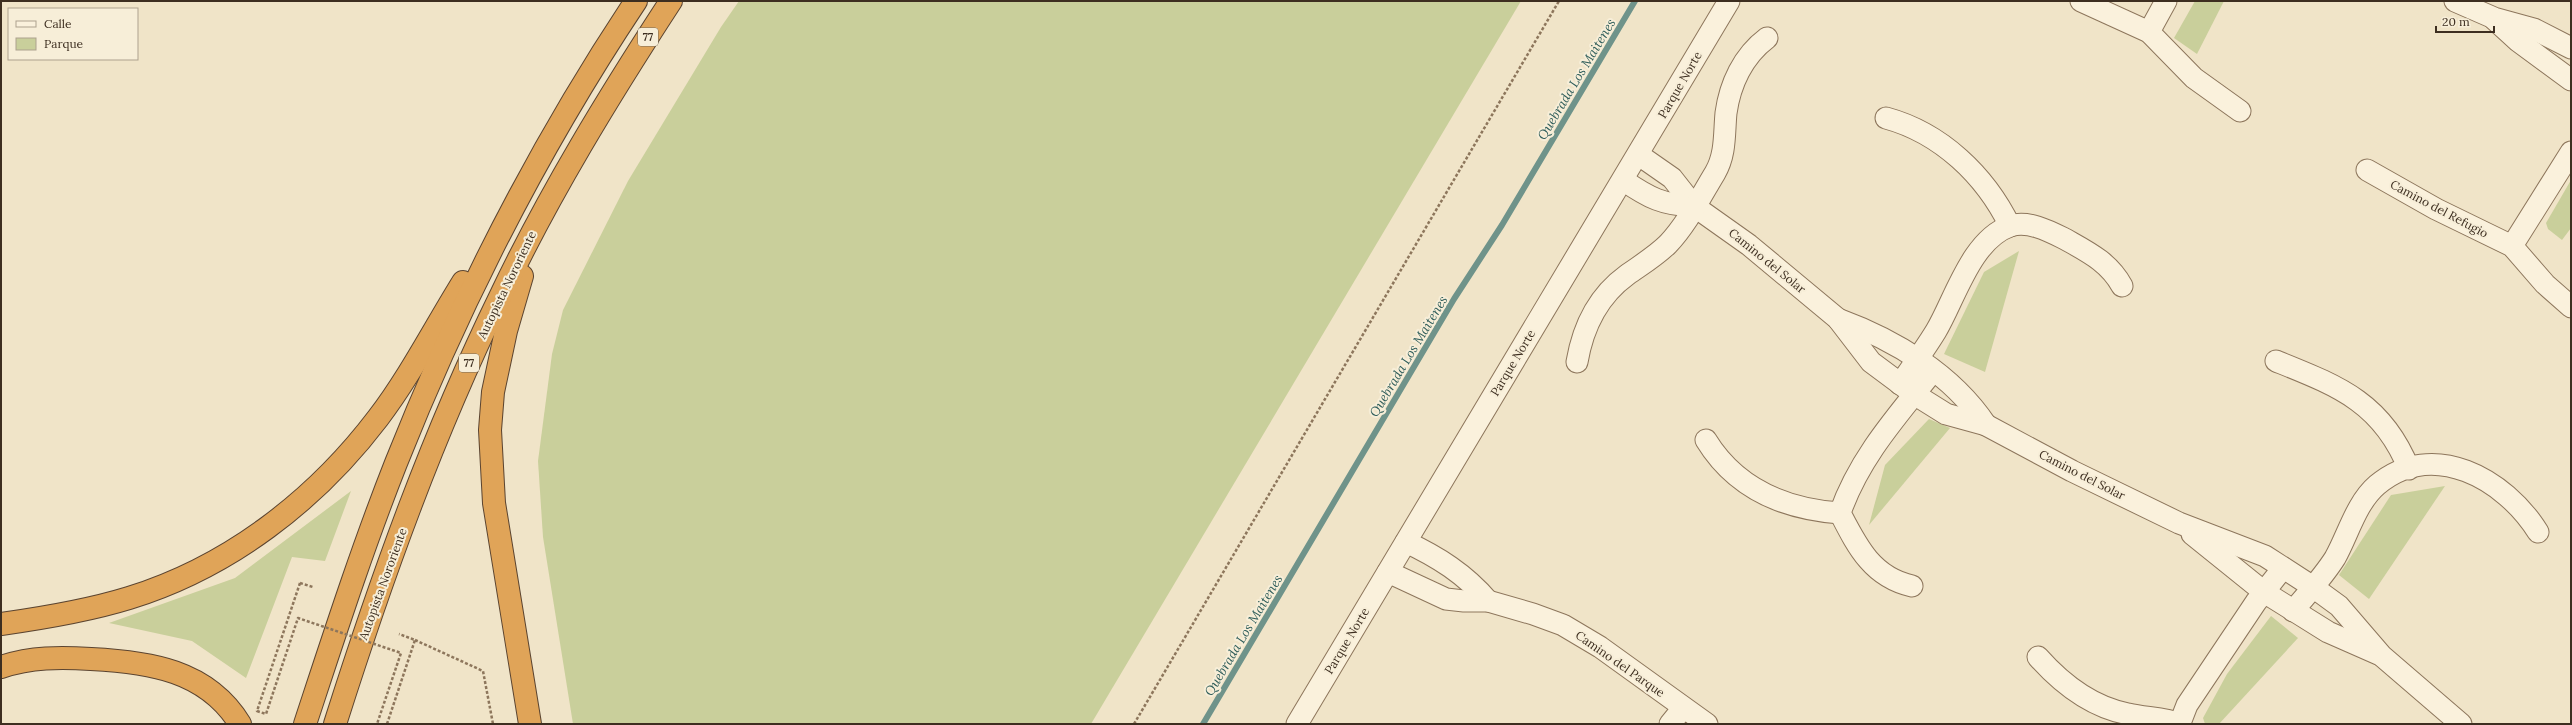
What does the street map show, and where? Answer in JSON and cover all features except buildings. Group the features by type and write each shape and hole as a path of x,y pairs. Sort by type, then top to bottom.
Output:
{"highway":[{"name":"77","path":"305,724 350,587 396,464 430,382 508,214 589,76 636,1"},
{"name":"Autopista Nororiente","path":"335,724 380,589 437,439 500,296 548,203 624,74 671,1"},
{"path":"530,724 495,510 490,430 493,392 506,331 548,203"},
{"path":"1,624 88,609 149,591 194,572 233,551 290,510 345,459 379,417 508,214"},
{"path":"1,667 36,658 57,657 118,660 167,668 184,674 212,692 240,724"}],"street":[{"name":"Parque Norte","path":"1296,724 1639,155 1729,1"},
{"path":"2081,1 2149,32 2194,78 2240,111"},
{"path":"2149,32 2166,1"},
{"path":"2455,1 2494,18 2534,29 2571,48"},
{"path":"2494,18 2518,41 2571,80"},
{"path":"1577,362 1585,329 1601,300 1613,287 1668,244 1694,206 1720,163 1724,150 1729,100 1737,75 1753,50 1767,38"},
{"path":"1886,118 1914,128 1961,160 1992,194 2010,226"},
{"path":"2512,246 2571,152"},
{"name":"Camino del Solar","path":"1639,155 1672,178 1694,206 1749,245 1838,319 1871,362 1907,389 1946,414 1986,425 2072,471 2179,523 2254,551 2313,586 2350,617 2382,656 2461,724"},
{"name":"Camino del Refugio","path":"2367,170 2436,209 2512,246 2545,284 2571,306"},
{"path":"1623,180 1658,201 1672,205 1694,206"},
{"path":"1912,586 1894,580 1870,564 1855,542 1840,512 1849,489 1869,453 1907,389 1925,365 1946,312 1968,266 1987,242 2010,226 2038,228 2067,240 2102,260 2111,269 2122,286"},
{"name":"Camino del Solar","path":"1838,319 1881,337 1925,365 1960,393 1986,425"},
{"path":"2276,361 2334,386 2377,415 2397,442 2409,469"},
{"path":"1706,440 1730,472 1756,490 1804,508 1840,512"},
{"path":"2293,610 2334,560 2366,498 2377,485 2409,469 2427,465 2442,466 2473,473 2490,482 2514,500 2538,532"},
{"name":"Camino del Solar","path":"2179,523 2264,592 2328,632 2382,656"},
{"path":"1406,542 1449,565 1474,585 1488,601"},
{"path":"2038,657 2062,682 2096,704 2127,714 2180,724 2187,705 2264,592 2283,568"},
{"name":"Camino del Parque","path":"1388,572 1446,599 1464,602 1488,601 1548,619 1581,635 1676,716 1707,724"}],"path":[{"path":"1134,724 1558,1"},
{"path":"314,587 300,582 257,711 266,714 298,618 402,653 377,724"},
{"path":"399,634 483,671 493,724"},
{"path":"387,724 415,640"}],"green space":[{"path":"739,1 1521,1 1091,724 573,724 543,537 538,461 552,354 563,310 628,181 721,27"},
{"path":"2195,1 2224,1 2197,54 2174,38"},
{"path":"2571,180 2571,228 2562,240 2548,229 2546,223"},
{"path":"2019,251 1985,372 1944,354 1984,272"},
{"path":"1929,419 1950,428 1869,525 1885,465"},
{"path":"2445,486 2369,599 2339,575 2391,495"},
{"path":"351,491 325,561 292,557 246,678 192,641 109,623 235,578"},
{"path":"2271,616 2298,638 2219,724 2205,724 2203,718 2227,674"}],"waterway":[{"name":"Quebrada Los Maitenes","path":"1203,724 1454,299 1502,225 1635,1"}]}
